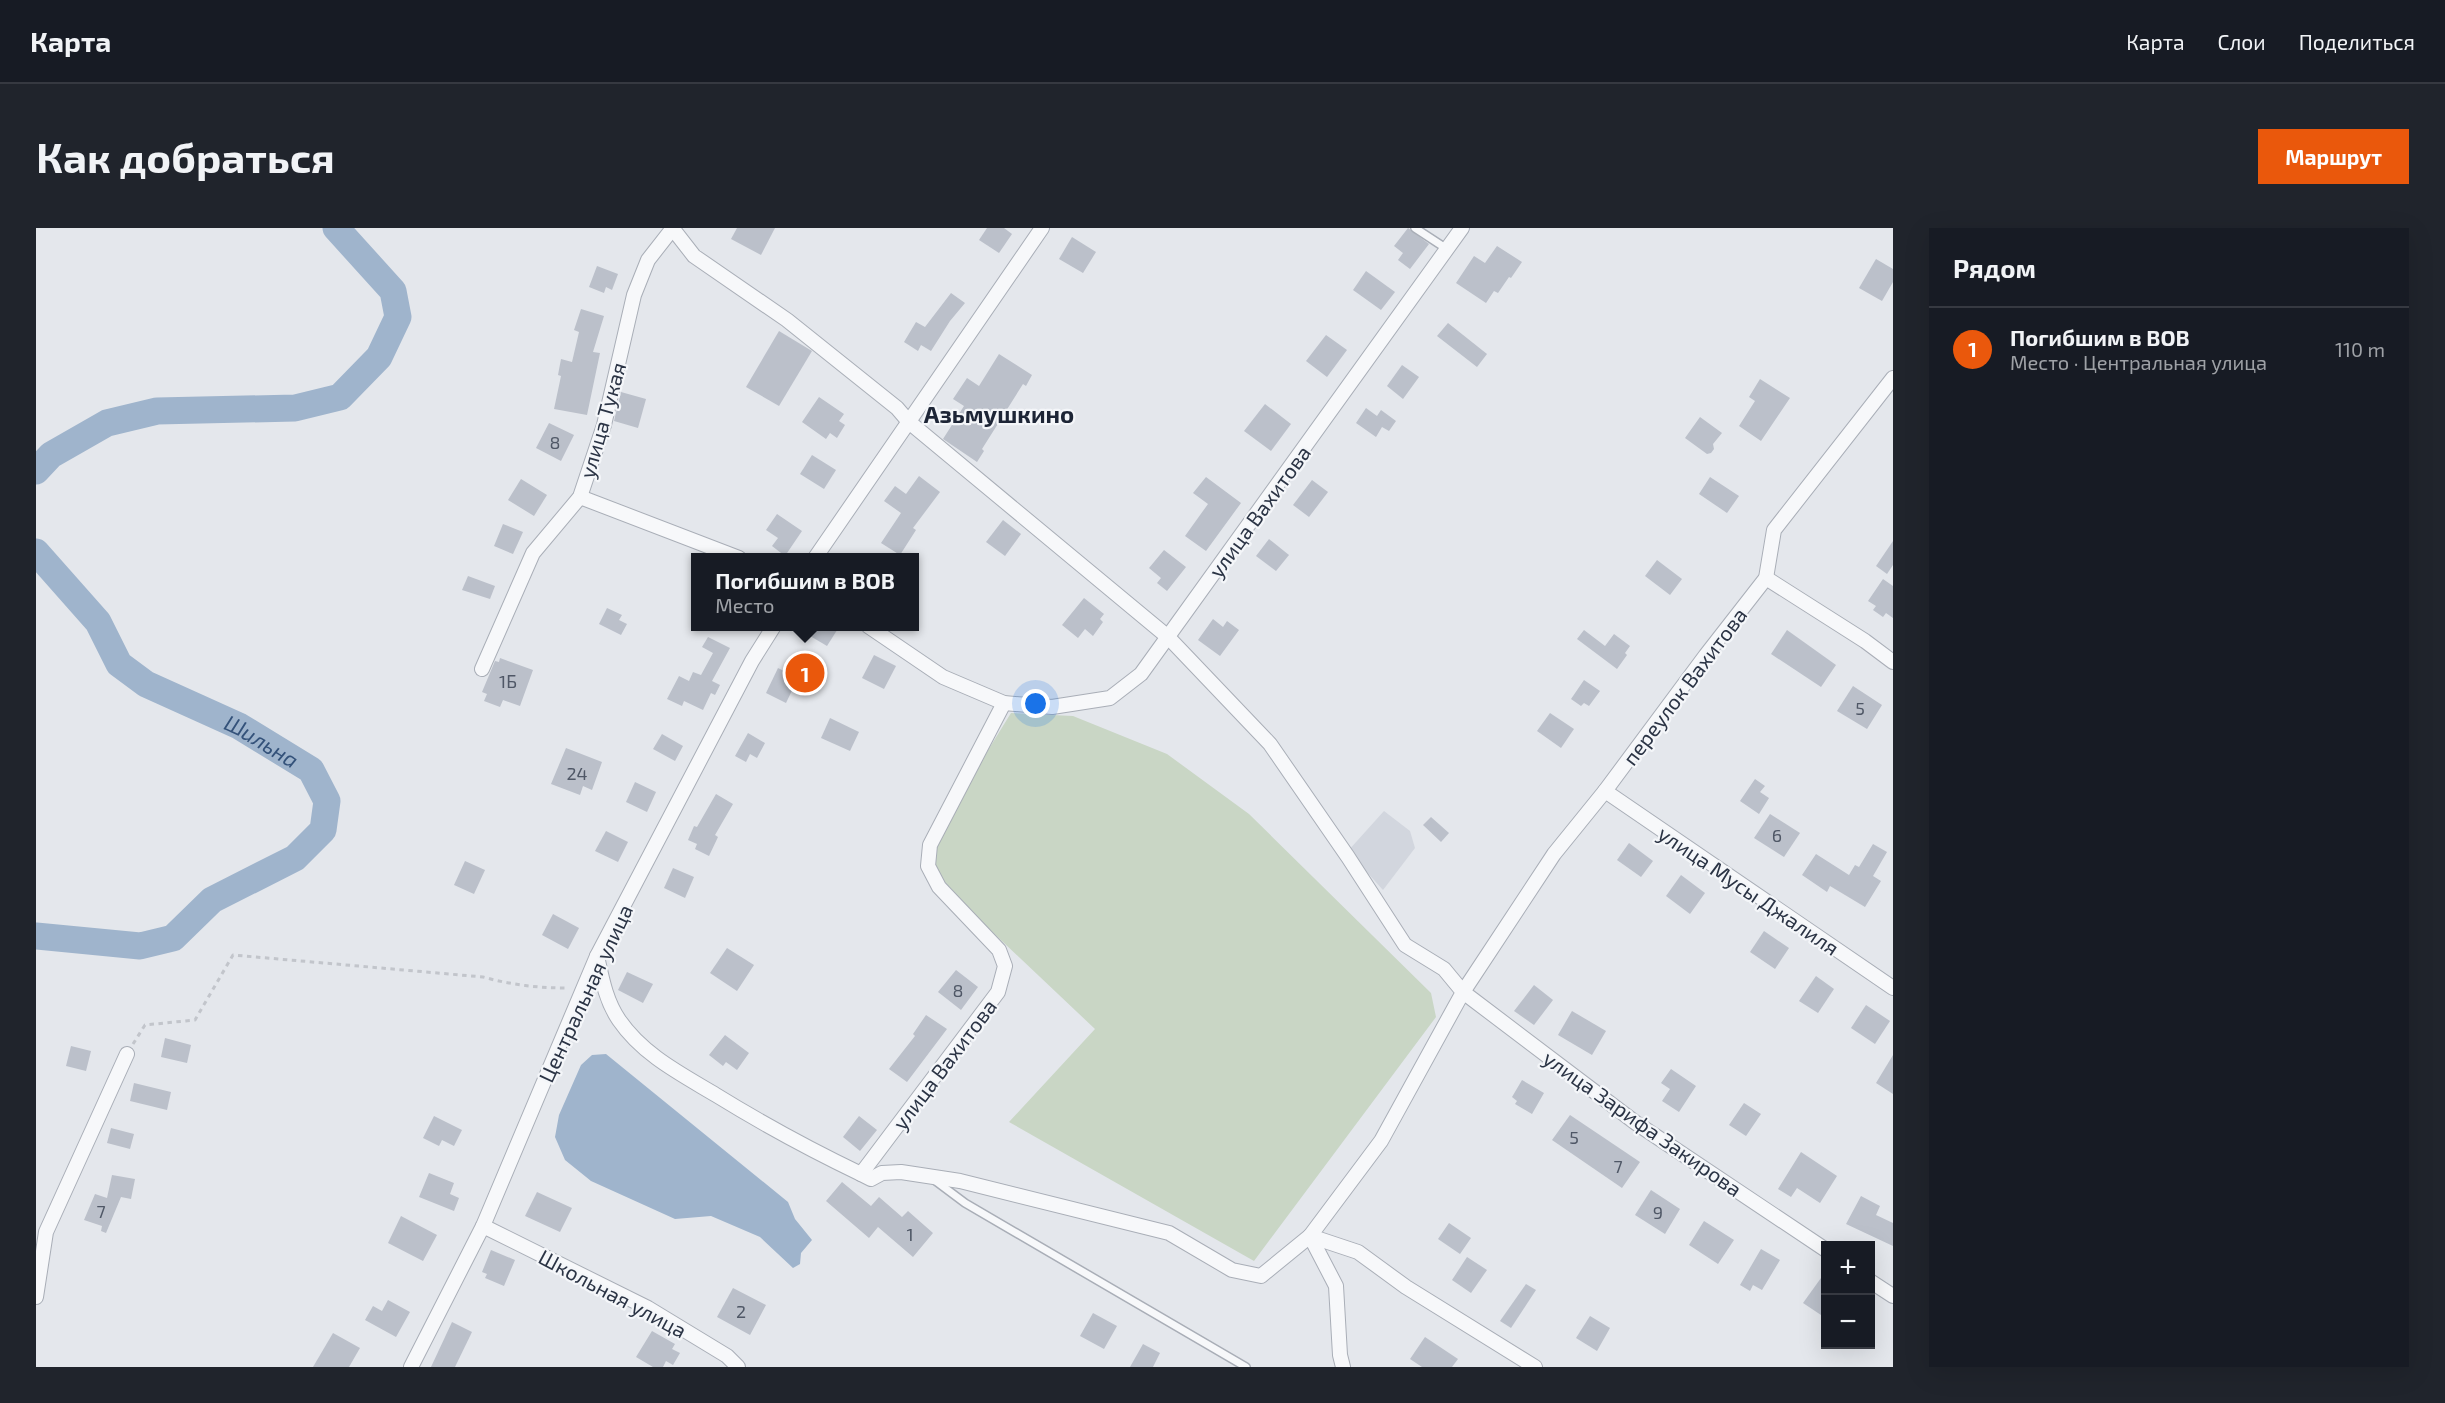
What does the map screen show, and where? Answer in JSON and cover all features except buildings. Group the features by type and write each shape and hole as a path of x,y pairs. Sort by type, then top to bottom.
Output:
{"street":[{"name":"улица Зарифа Закирова","path":"673,228 694,256 788,320 897,408 909,422 1168,637 1270,744 1406,945 1444,969 1463,992 1636,1123 1821,1247"},
{"name":"улица Тукая","path":"482,669 533,553 580,497 604,426 634,295 648,260 673,228"},
{"path":"818,553 1042,228"},
{"name":"улица Вахитова","path":"874,631 943,677 1004,703 1052,707 1110,698 1141,674 1462,228"},
{"name":"переулок Вахитова","path":"931,1178 960,1181 1169,1233 1232,1270 1261,1276 1310,1236 1381,1141 1463,992 1554,854 1605,791 1766,578 1774,530 1893,378"},
{"path":"580,497 726,553"},
{"path":"1766,578 1865,641 1893,662"},
{"name":"Центральная улица","path":"411,1367 483,1226 597,956 752,661 771,631"},
{"name":"улица Вахитова","path":"861,1174 998,992 1005,966 999,950 939,887 928,866 930,845 1004,703"},
{"name":"улица Мусы Джалиля","path":"1605,791 1893,988"},
{"path":"597,956 607,1000 620,1021 644,1050 668,1066 769,1127 870,1179 882,1173 901,1172 931,1178"},
{"path":"582,988 607,1000"},
{"path":"36,1297 46,1232 127,1054"},
{"name":"Школьная улица","path":"483,1226 648,1308 727,1356 738,1367"},
{"path":"1310,1236 1336,1286 1340,1355 1343,1367"},
{"path":"1310,1236 1358,1252 1406,1287 1535,1367"},
{"path":"1875,1284 1893,1296"}],"lane":[{"path":"1414,228 1447,249"},
{"path":"931,1178 965,1203 1246,1367"}],"path":[{"path":"127,1054 145,1025 195,1020 233,955 483,977 512,986 582,988"}],"shaded area":[{"path":"1384,811 1410,831 1415,848 1383,890 1348,851"}],"green space":[{"path":"1011,713 1073,716 1167,754 1249,814 1431,993 1436,1017 1254,1261 1009,1122 1095,1029 947,889 935,865 935,847 969,781"}],"water":[{"path":"606,1054 788,1202 795,1219 812,1240 801,1253 800,1264 793,1268 760,1237 711,1216 675,1219 591,1181 565,1160 555,1137 559,1115 581,1065 592,1055"}],"waterway":[{"name":"Шильна","path":"36,471 51,455 107,423 157,411 295,408 340,397 379,357 398,317 393,291 336,228"},
{"name":"Шильна","path":"36,552 98,622 119,664 146,684 239,726 311,770 327,801 323,830 295,858 212,900 173,938 140,946 36,936"}],"place":[{"name":"Погибшим в ВОВ","path":"805,673"}],"district":[{"name":"Азьмушкино","path":"999,413"}]}
